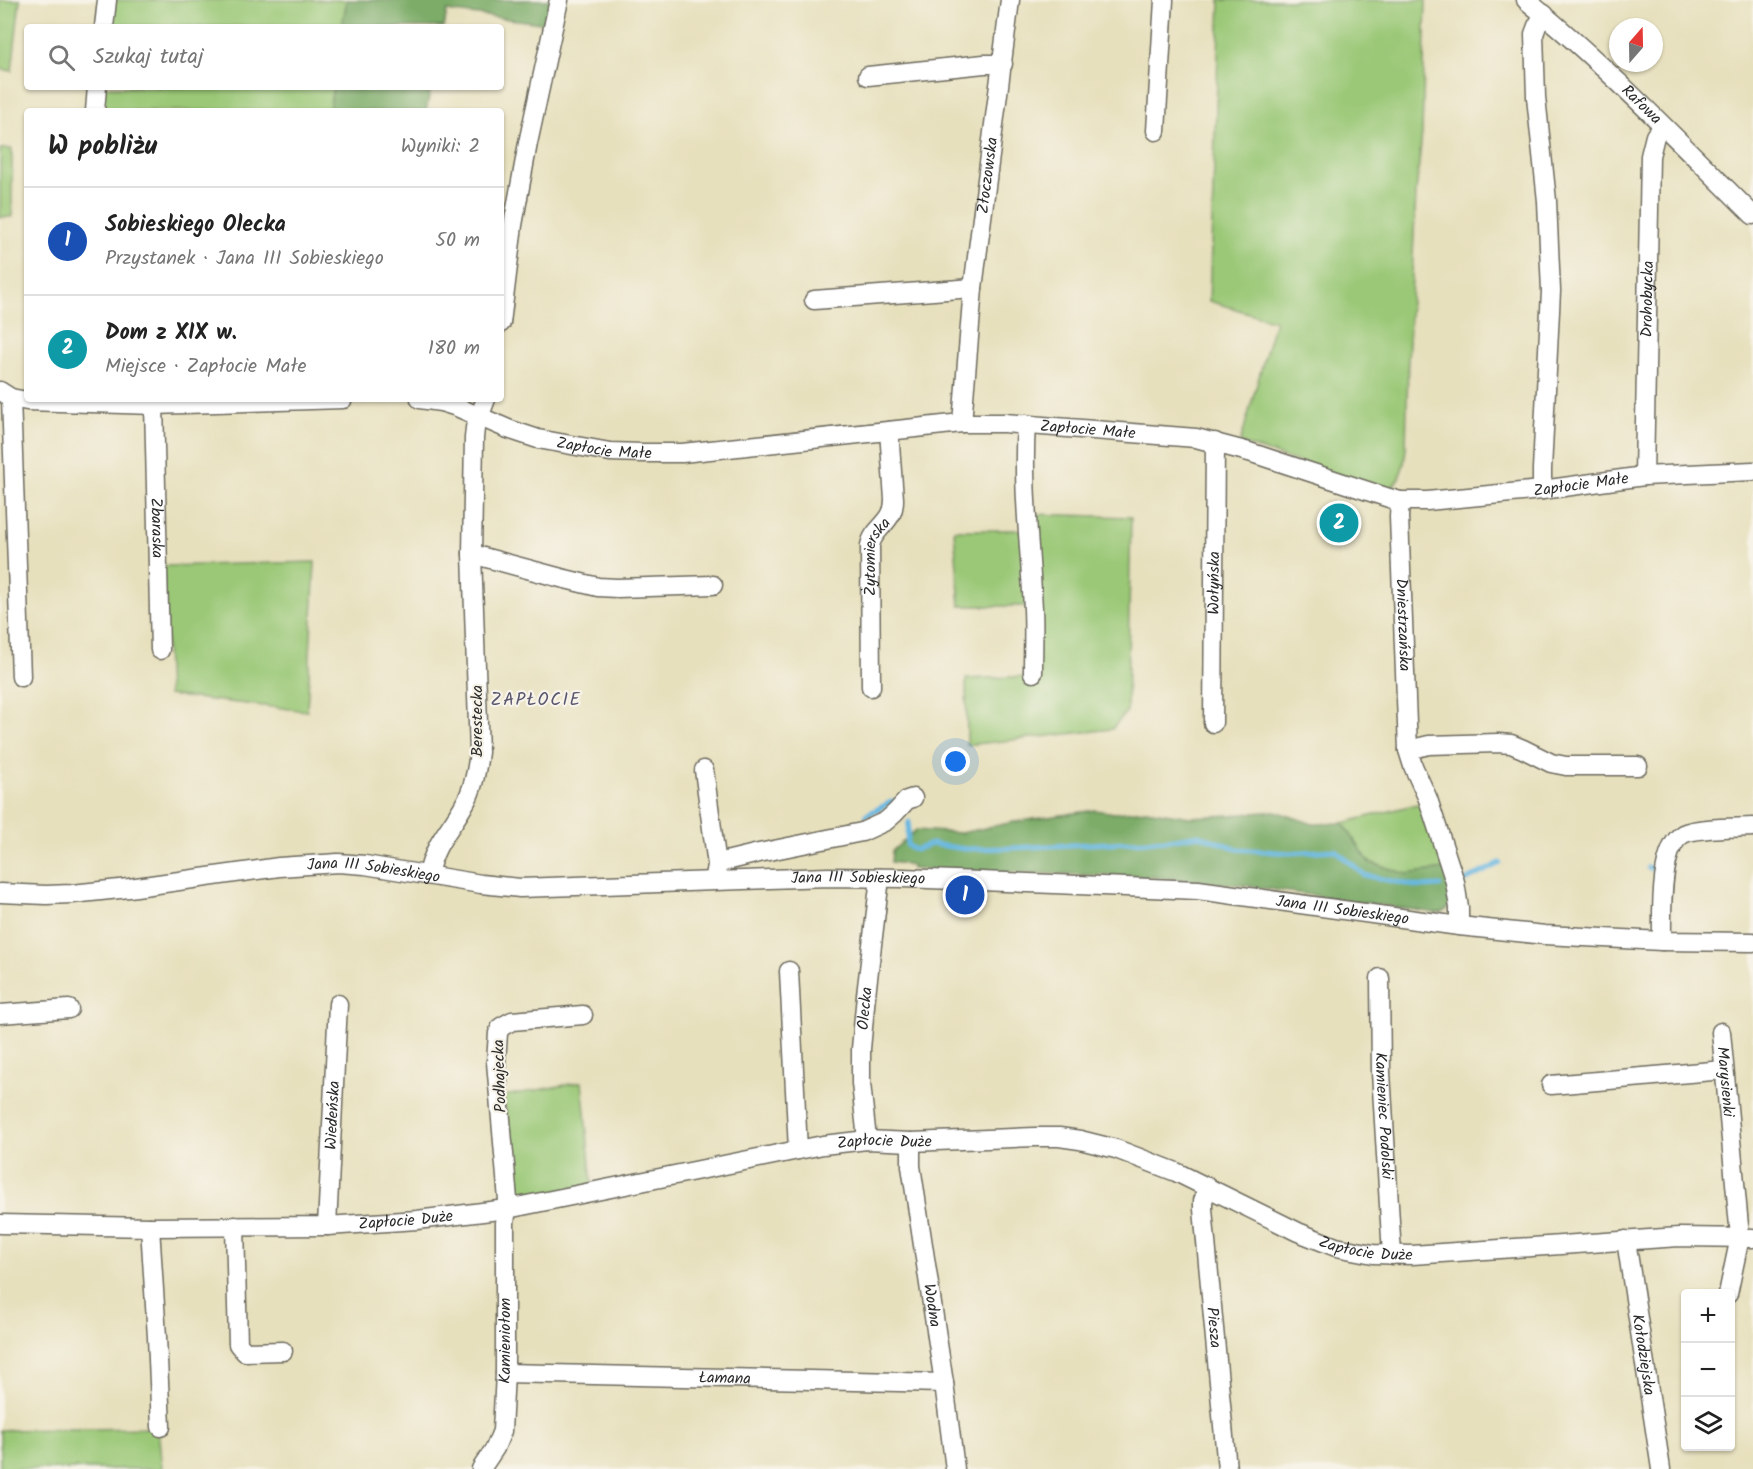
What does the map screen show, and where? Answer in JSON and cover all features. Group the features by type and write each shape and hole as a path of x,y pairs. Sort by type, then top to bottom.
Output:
{"street":[{"path":"104,24 107,0"},
{"path":"504,298 513,225 528,143 559,0"},
{"name":"Złoczowska","path":"962,423 973,288 1011,0"},
{"path":"1156,131 1164,0"},
{"name":"Rafowa","path":"1526,0 1623,86 1753,216"},
{"path":"1542,490 1551,291 1547,201 1536,97 1534,34 1544,14"},
{"path":"868,76 1002,64"},
{"path":"95,108 97,90"},
{"name":"Drohobycka","path":"1644,476 1650,156 1655,136 1662,126"},
{"path":"814,300 973,288"},
{"path":"21,677 9,595 5,394 24,400"},
{"path":"108,402 154,405 248,402"},
{"name":"Zapłocie Małe","path":"441,402 538,439 610,452 682,453 962,423 1026,424 1196,438 1400,501 1427,501 1542,490 1644,476 1753,471"},
{"name":"Berestecka","path":"428,875 433,854 441,838 466,803 471,791 479,752 472,554 474,438 478,416 485,402"},
{"name":"Zbaraska","path":"154,405 160,650"},
{"path":"1026,424 1025,498 1033,610 1033,674"},
{"name":"Żytomierska","path":"871,687 870,546 874,534 891,515 893,509 889,431"},
{"name":"Wołyńska","path":"1213,723 1215,442"},
{"name":"Dniestrzańska","path":"1400,501 1408,750 1428,800 1455,882 1459,926"},
{"path":"472,554 598,587 713,585"},
{"path":"1408,750 1429,745 1498,743 1523,748 1551,763 1566,766 1638,766"},
{"path":"704,770 715,873 737,858 862,832 886,821 907,800 913,798"},
{"path":"1662,941 1664,878 1667,862 1677,840 1682,835 1696,831 1753,827"},
{"name":"Jana III Sobieskiego","path":"0,893 46,896 72,894 140,887 279,867 338,863 365,864 482,884 520,888 715,873 1198,890 1459,926 1545,935 1662,941 1753,942"},
{"name":"Olecka","path":"867,1140 861,1083 861,1049 880,878"},
{"path":"789,971 798,1150"},
{"name":"Kamieniec Podolski","path":"1380,978 1381,1072 1392,1255"},
{"name":"Wiedeńska","path":"327,1226 338,1004"},
{"path":"0,1014 69,1009"},
{"name":"Podhajecka","path":"507,1209 496,1062 498,1033 501,1027 512,1021 583,1015"},
{"name":"Marysienki","path":"1721,1032 1747,1238 1729,1289"},
{"path":"1551,1085 1724,1070"},
{"name":"Zapłocie Duże","path":"0,1224 150,1227 327,1226 417,1220 507,1209 834,1144 867,1140 911,1142 1059,1137 1101,1145 1142,1158 1317,1240 1354,1252 1392,1255 1679,1237 1747,1238"},
{"name":"Wodna","path":"911,1142 911,1166 955,1469"},
{"name":"Piesza","path":"1208,1187 1203,1209 1227,1469"},
{"name":"Kamieniołom","path":"481,1469 495,1448 502,1431 507,1209"},
{"path":"236,1226 238,1344 245,1352 283,1351"},
{"path":"150,1227 161,1427"},
{"name":"Kołodziejska","path":"1626,1240 1661,1469"},
{"name":"Łamana","path":"505,1373 944,1383"}],"green space":[{"path":"0,0 20,0 12,71 0,69"},
{"path":"100,0 347,0 343,24 96,24"},
{"path":"347,0 553,0 548,24 447,11 445,24 343,24"},
{"path":"1220,0 1426,0 1422,133 1416,192 1406,448 1399,478 1391,489 1385,490 1240,443 1275,321 1209,301"},
{"path":"89,90 332,90 330,108 86,108"},
{"path":"332,90 430,90 427,108 330,108"},
{"path":"0,149 12,149 12,217 0,217"},
{"path":"1030,514 1131,517 1127,711 1112,729 967,745 966,679 1037,676"},
{"path":"954,530 1024,530 1028,606 960,606"},
{"path":"315,562 307,711 168,695 163,566"},
{"path":"1425,802 1446,869 1406,874 1369,862 1343,823"},
{"path":"1095,810 1115,813 1146,810 1190,817 1275,811 1313,824 1343,823 1369,862 1406,874 1446,869 1451,890 1451,903 1444,912 1436,913 1241,885 1152,877 912,869 912,865 891,862 892,851 916,830 961,833 1014,822"},
{"path":"582,1082 592,1184 519,1199 514,1197 504,1096"},
{"path":"158,1428 162,1469 0,1469 0,1430"}],"waterway":[{"path":"866,815 893,801"},
{"path":"909,822 907,845 915,850 931,844 965,849 1013,848 1169,840 1199,835 1238,849 1289,853 1335,850 1364,875 1420,887 1440,886"},
{"path":"1465,881 1500,863"},
{"path":"1648,867 1658,872"}],"place":[{"name":"Dom z XIX w.","path":"1339,523"},
{"name":"Sobieskiego Olecka","path":"965,895"}],"district":[{"name":"ZAPŁOCIE","path":"536,700"}]}
